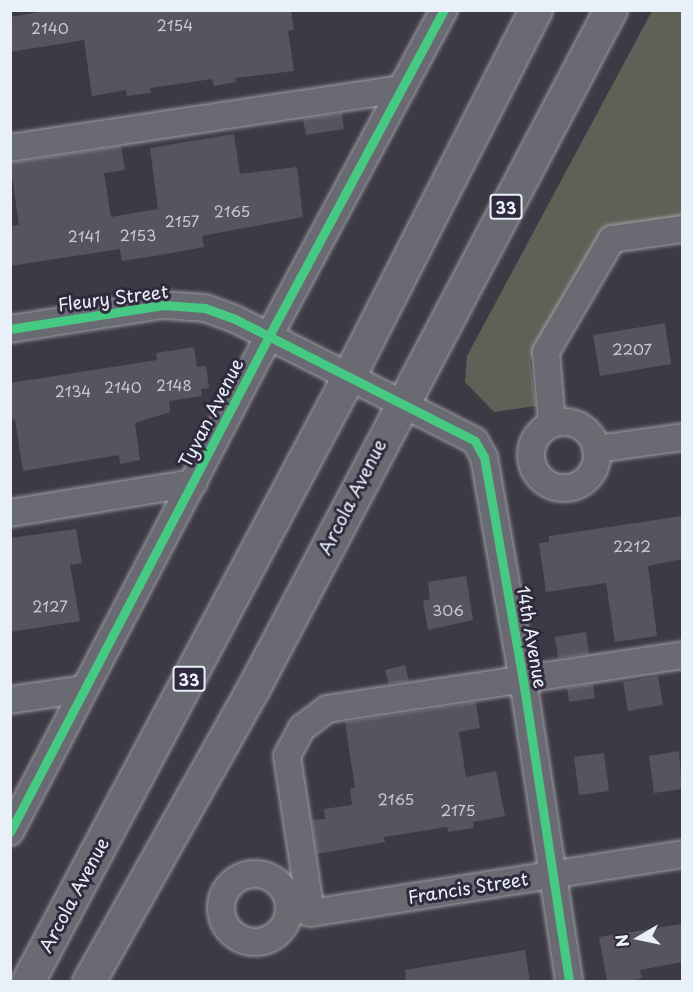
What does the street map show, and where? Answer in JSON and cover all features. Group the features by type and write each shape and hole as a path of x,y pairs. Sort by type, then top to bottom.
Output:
{"main road":[{"name":"Arcola Avenue","path":"28,981 349,377 536,10"},
{"name":"Arcola Avenue","path":"89,981 252,692 400,404 611,10"}],"street":[{"name":"Tyvan Avenue","path":"10,832 269,336 444,10"},
{"path":"10,148 402,89"},
{"path":"552,424 546,352 612,239 682,229"},
{"name":"Fleury Street","path":"10,329 163,305 204,308 269,336 349,377"},
{"name":"14th Avenue","path":"349,377 475,441 484,457 523,680 569,981"},
{"path":"563,422 585,429 596,449 596,459 588,477 569,487 549,484 535,470 531,449 542,430 552,424 563,422"},
{"path":"596,449 682,437"},
{"path":"10,513 194,483"},
{"path":"523,680 682,655"},
{"name":"Francis Street","path":"523,680 327,710 302,728 287,756 300,910 682,854"},
{"path":"10,700 84,689"}],"shaded area":[{"path":"652,11 682,11 682,217 602,230 530,360 536,406 494,412 465,382 467,356"}],"building":[{"path":"52,10 291,10 294,30 288,31 294,71 235,78 236,82 214,86 212,79 150,88 151,93 127,96 126,90 92,96 84,40 10,52 10,17"},
{"path":"342,113 344,129 306,135 303,119"},
{"path":"234,134 240,174 297,167 303,217 202,236 204,247 161,255 122,261 120,249 10,266 10,226 19,225 10,163 121,146 125,170 104,173 111,217 158,209 150,148"},
{"path":"665,323 671,364 600,376 593,335"},
{"path":"194,347 197,367 206,366 209,388 201,389 202,396 169,401 170,412 135,423 140,460 120,464 119,455 23,471 15,419 10,420 10,383 157,360 156,353"},
{"path":"682,516 682,559 648,566 657,636 615,642 606,583 546,592 539,543 549,542 549,536"},
{"path":"76,529 82,563 70,565 80,621 10,632 10,538"},
{"path":"466,576 473,620 428,630 423,601 430,599 428,582"},
{"path":"586,632 589,654 558,658 555,637"},
{"path":"405,665 409,681 389,684 385,670"},
{"path":"658,676 663,705 628,711 623,682"},
{"path":"593,684 595,698 569,702 567,688"},
{"path":"476,702 480,728 459,732 466,777 496,771 505,816 473,822 474,828 448,832 447,827 384,837 385,842 317,854 312,820 325,819 324,809 352,805 350,789 355,788 345,722"},
{"path":"679,751 682,789 654,793 649,756"},
{"path":"604,753 609,791 579,795 574,757"},
{"path":"682,924 682,962 640,970 642,978 632,981 607,981 599,937"},
{"path":"525,950 530,981 406,981 405,970"}],"cycle path":[{"path":"10,832 269,336 444,10"},
{"path":"10,329 163,305 205,308 235,319 475,441 484,457 523,680 569,982"}]}
